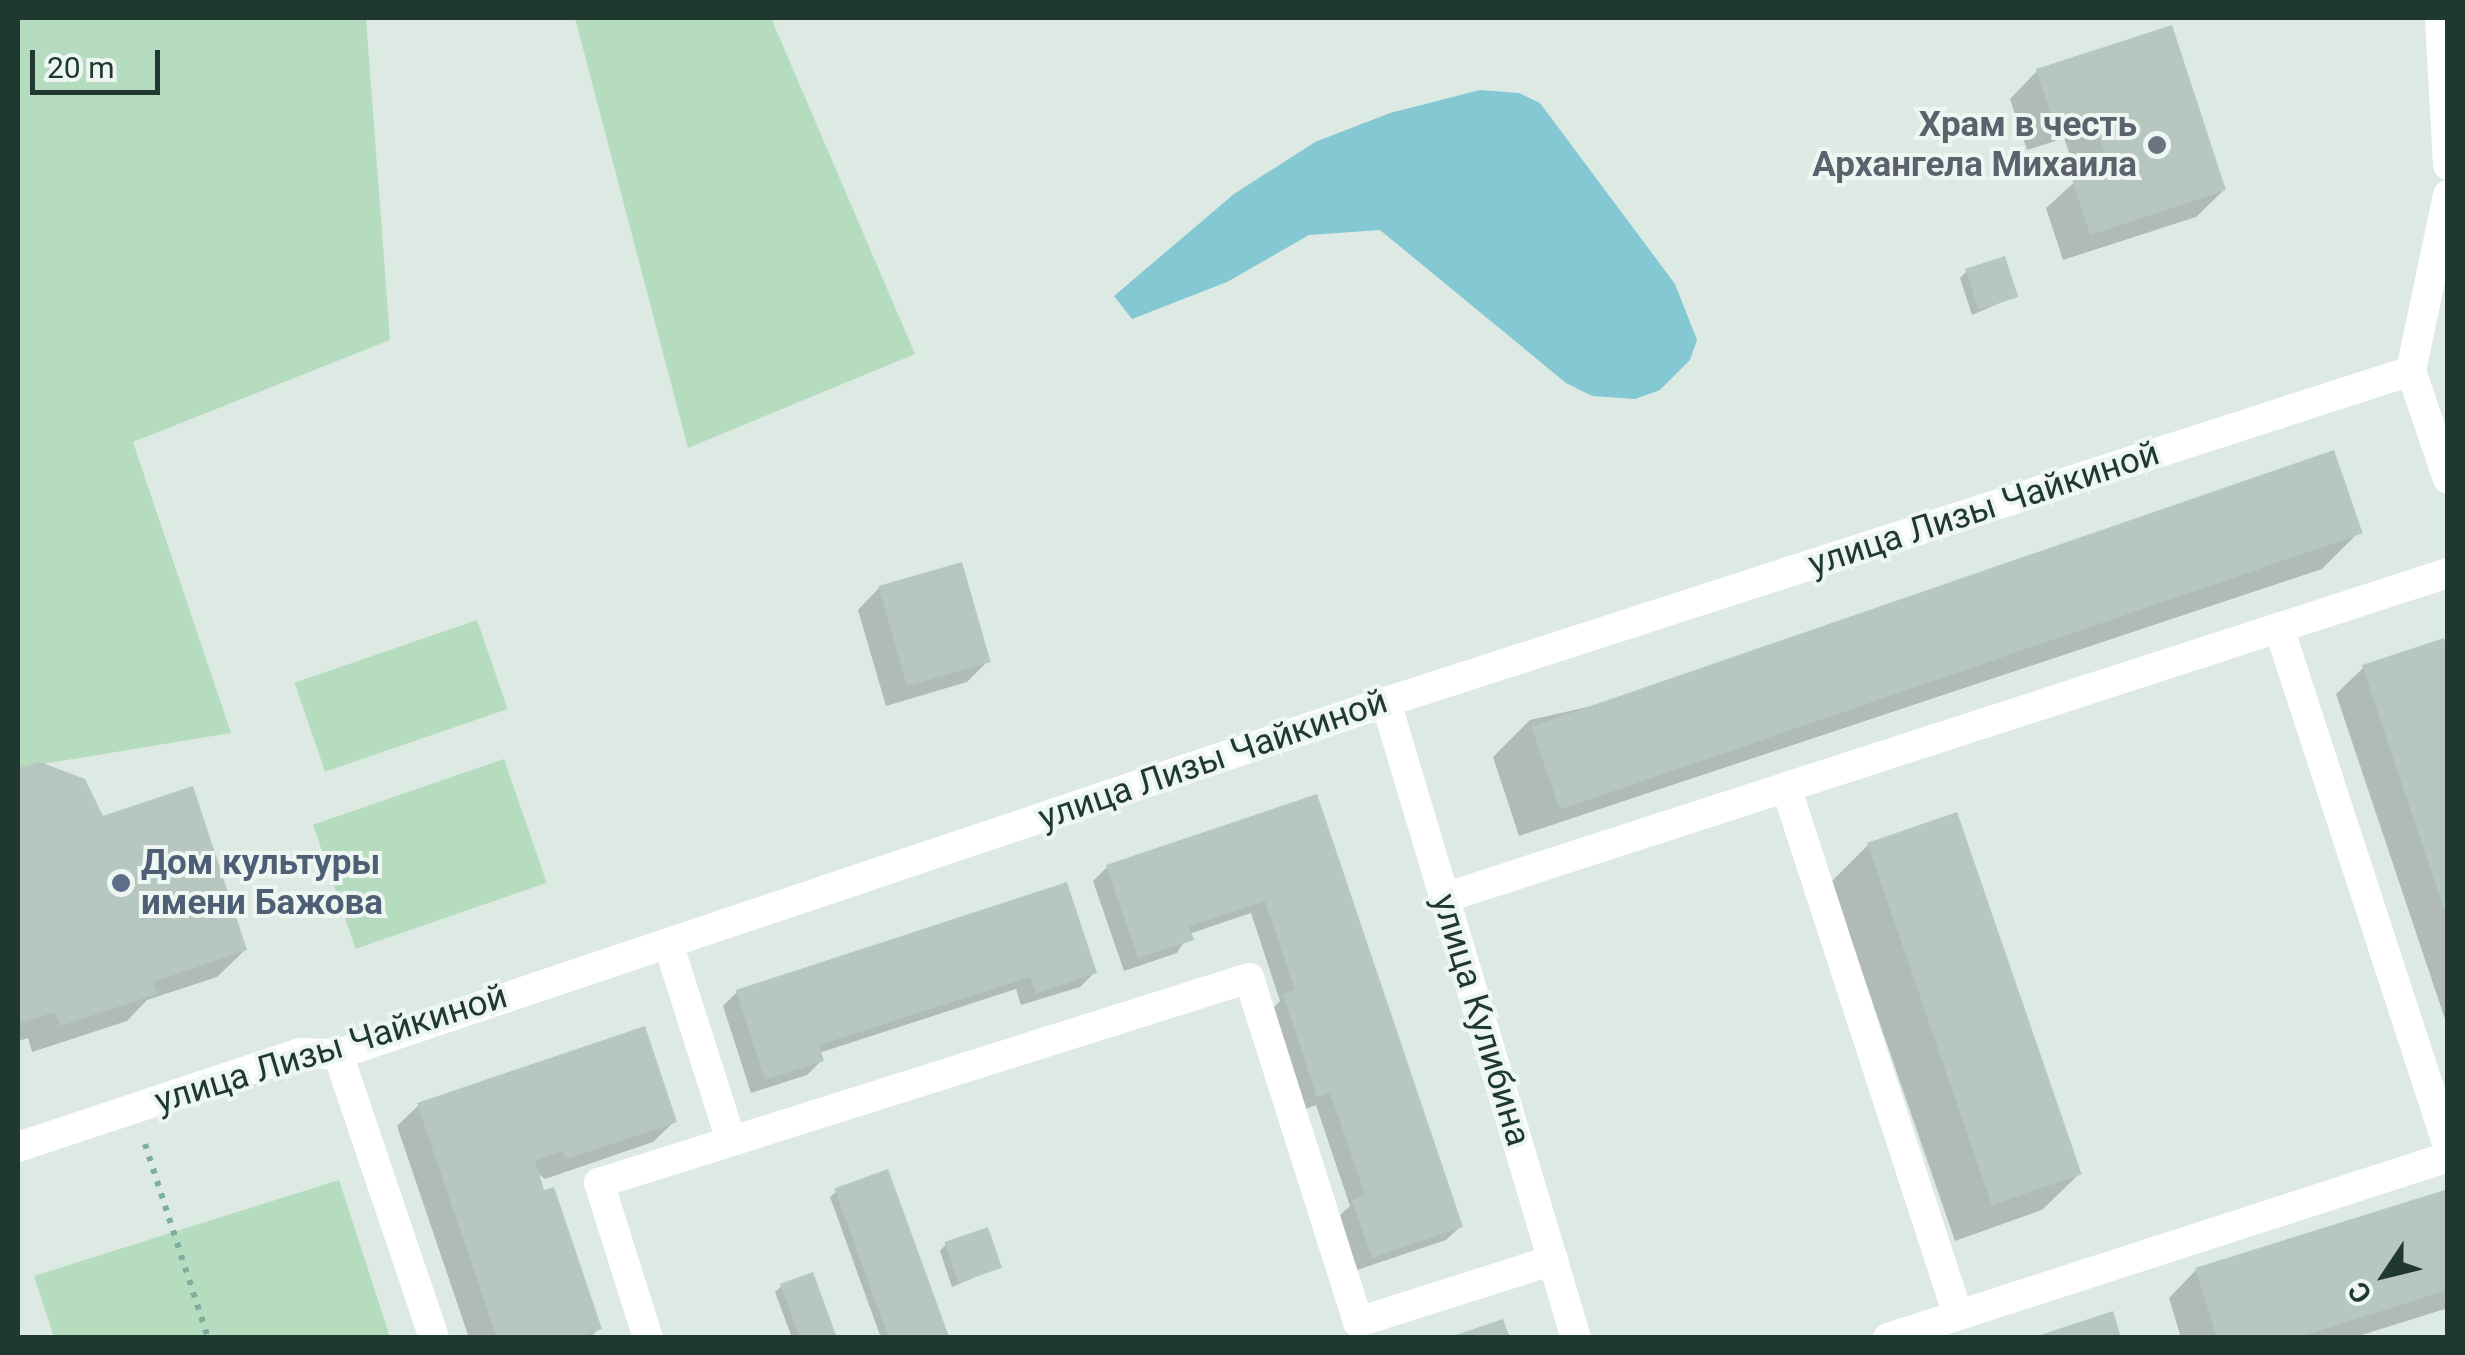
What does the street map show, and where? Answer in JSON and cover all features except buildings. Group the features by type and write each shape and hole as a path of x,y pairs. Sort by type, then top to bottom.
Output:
{"street":[{"path":"2440,18 2448,166"},
{"path":"2448,195 2411,371 2448,479"},
{"name":"улица Лизы Чайкиной","path":"18,1147 300,1053 338,1054 1386,702 2411,371"},
{"path":"1444,898 2448,574"},
{"path":"2279,628 2448,1146"},
{"name":"улица Кулибина","path":"1386,702 1576,1338"},
{"path":"1786,787 1958,1315"},
{"path":"668,943 730,1141"},
{"path":"648,1338 599,1183 1250,978 1361,1330 1553,1260"},
{"path":"338,1054 434,1338"},
{"path":"1888,1338 2448,1157"}],"path":[{"path":"134,1108 208,1338"}],"green space":[{"path":"18,18 366,18 390,340 133,442 231,733 18,768"},
{"path":"575,18 771,18 915,354 688,448"},
{"path":"477,620 508,709 325,772 295,683"},
{"path":"504,759 547,883 356,949 313,825"},
{"path":"339,1180 390,1337 54,1337 34,1276"}],"water":[{"path":"1480,90 1519,93 1540,103 1675,284 1697,340 1690,360 1660,390 1635,399 1592,396 1566,383 1380,230 1309,235 1227,282 1132,319 1114,296 1234,194 1315,142 1390,113"}],"place":[{"name":"Храм в честь Архангела Михаила","path":"2157,145"},
{"name":"Дом культуры имени Бажова","path":"121,883"}]}
